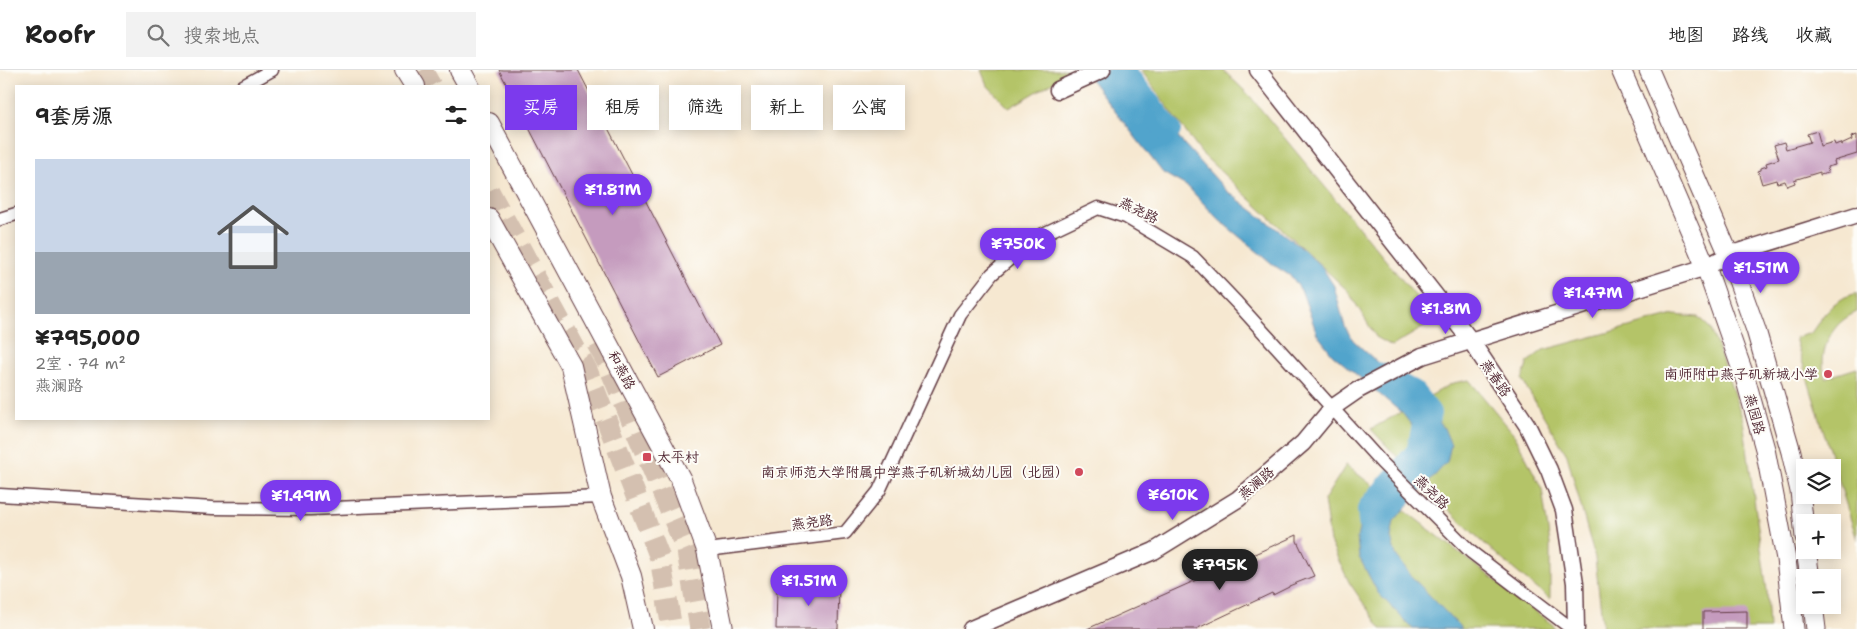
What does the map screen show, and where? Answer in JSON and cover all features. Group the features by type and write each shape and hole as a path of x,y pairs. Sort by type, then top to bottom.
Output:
{"main road":[{"path":"405,70 413,85"},
{"path":"460,70 468,85"},
{"name":"燕园路","path":"1621,70 1706,267 1746,381 1765,449 1786,559 1794,629"},
{"name":"燕园路","path":"1649,70 1729,255 1756,330 1791,452 1800,491 1802,514"},
{"name":"和燕路","path":"490,125 681,480 708,550 723,629"},
{"path":"490,220 572,366 601,497 631,576 643,629"},
{"path":"1814,614 1816,629"}],"street":[{"path":"245,85 272,70"},
{"path":"1058,90 1102,70"},
{"name":"燕春路","path":"1258,70 1471,341 1527,425 1549,470 1564,510 1575,583 1574,629"},
{"name":"燕尧路","path":"708,550 845,533 879,491 960,315 992,274 1033,239 1098,208 1126,217 1193,257 1382,463 1471,552 1574,629"},
{"path":"0,219 15,214"},
{"name":"燕澜路","path":"970,629 1154,551 1238,499 1303,443 1332,408 1358,390 1422,356 1706,267 1729,255 1857,215"},
{"path":"0,495 213,508 310,509 601,497"}],"green space":[{"path":"981,70 1074,70 1009,108 987,85"},
{"path":"1141,70 1223,70 1249,95 1422,304 1426,326 1392,346 1376,337 1348,291 1201,153"},
{"path":"1857,293 1857,312 1840,323 1828,339 1823,358 1823,368 1825,378 1857,368 1857,540 1841,488 1841,459 1832,459 1795,338 1811,333 1825,313 1845,297"},
{"path":"1674,315 1698,317 1711,329 1743,420 1767,591 1769,629 1603,629 1595,558 1567,455 1522,380 1528,362 1543,350"},
{"path":"1469,380 1514,434 1542,489 1550,544 1550,599 1502,560 1457,518 1371,429 1453,383"},
{"path":"1346,465 1553,625 1555,629 1381,629 1349,582 1330,542 1324,500"}],"water":[{"path":"1083,70 1120,70 1141,97 1227,191 1298,245 1322,267 1334,286 1345,327 1353,340 1427,408 1444,428 1451,445 1447,462 1394,521 1391,538 1396,555 1412,577 1462,629 1413,629 1378,593 1359,557 1357,538 1361,519 1370,506 1412,465 1415,444 1412,426 1403,414 1332,354 1317,334 1302,292 1292,277 1275,266 1219,220 1188,187 1163,173"}],"building":[{"path":"499,70 578,70 587,87 587,130 609,130 720,345 658,377 530,130 577,130 577,85 507,85"},
{"path":"1817,131 1820,146 1834,142 1835,145 1840,143 1841,145 1852,140 1851,137 1857,135 1857,154 1834,161 1835,165 1827,167 1828,173 1820,175 1820,172 1794,180 1795,183 1787,186 1785,181 1777,183 1776,180 1762,184 1758,171 1767,166 1766,163 1779,159 1774,145 1784,142 1786,149 1810,142 1807,134"},
{"path":"1297,535 1297,541 1314,576 1273,595 1272,593 1196,629 1087,629"},
{"path":"806,583 839,583 838,629 776,629 777,589 806,590"},
{"path":"1747,611 1747,629 1703,629 1703,612"}],"waterway":[{"path":"1121,70 1168,130"},
{"path":"1371,522 1370,509 1419,452 1428,413 1412,393 1378,375"}],"tunnel":[{"path":"422,70 430,85"},
{"path":"490,193 587,370 660,558 672,629"},
{"path":"597,344 607,362 687,551 700,629"}],"place":[{"name":"南师附中燕子矶新城小学","path":"1828,374"},
{"name":"太平村","path":"647,457"},
{"name":"南京师范大学附属中学燕子矶新城幼儿园（北园）","path":"1079,472"}]}
